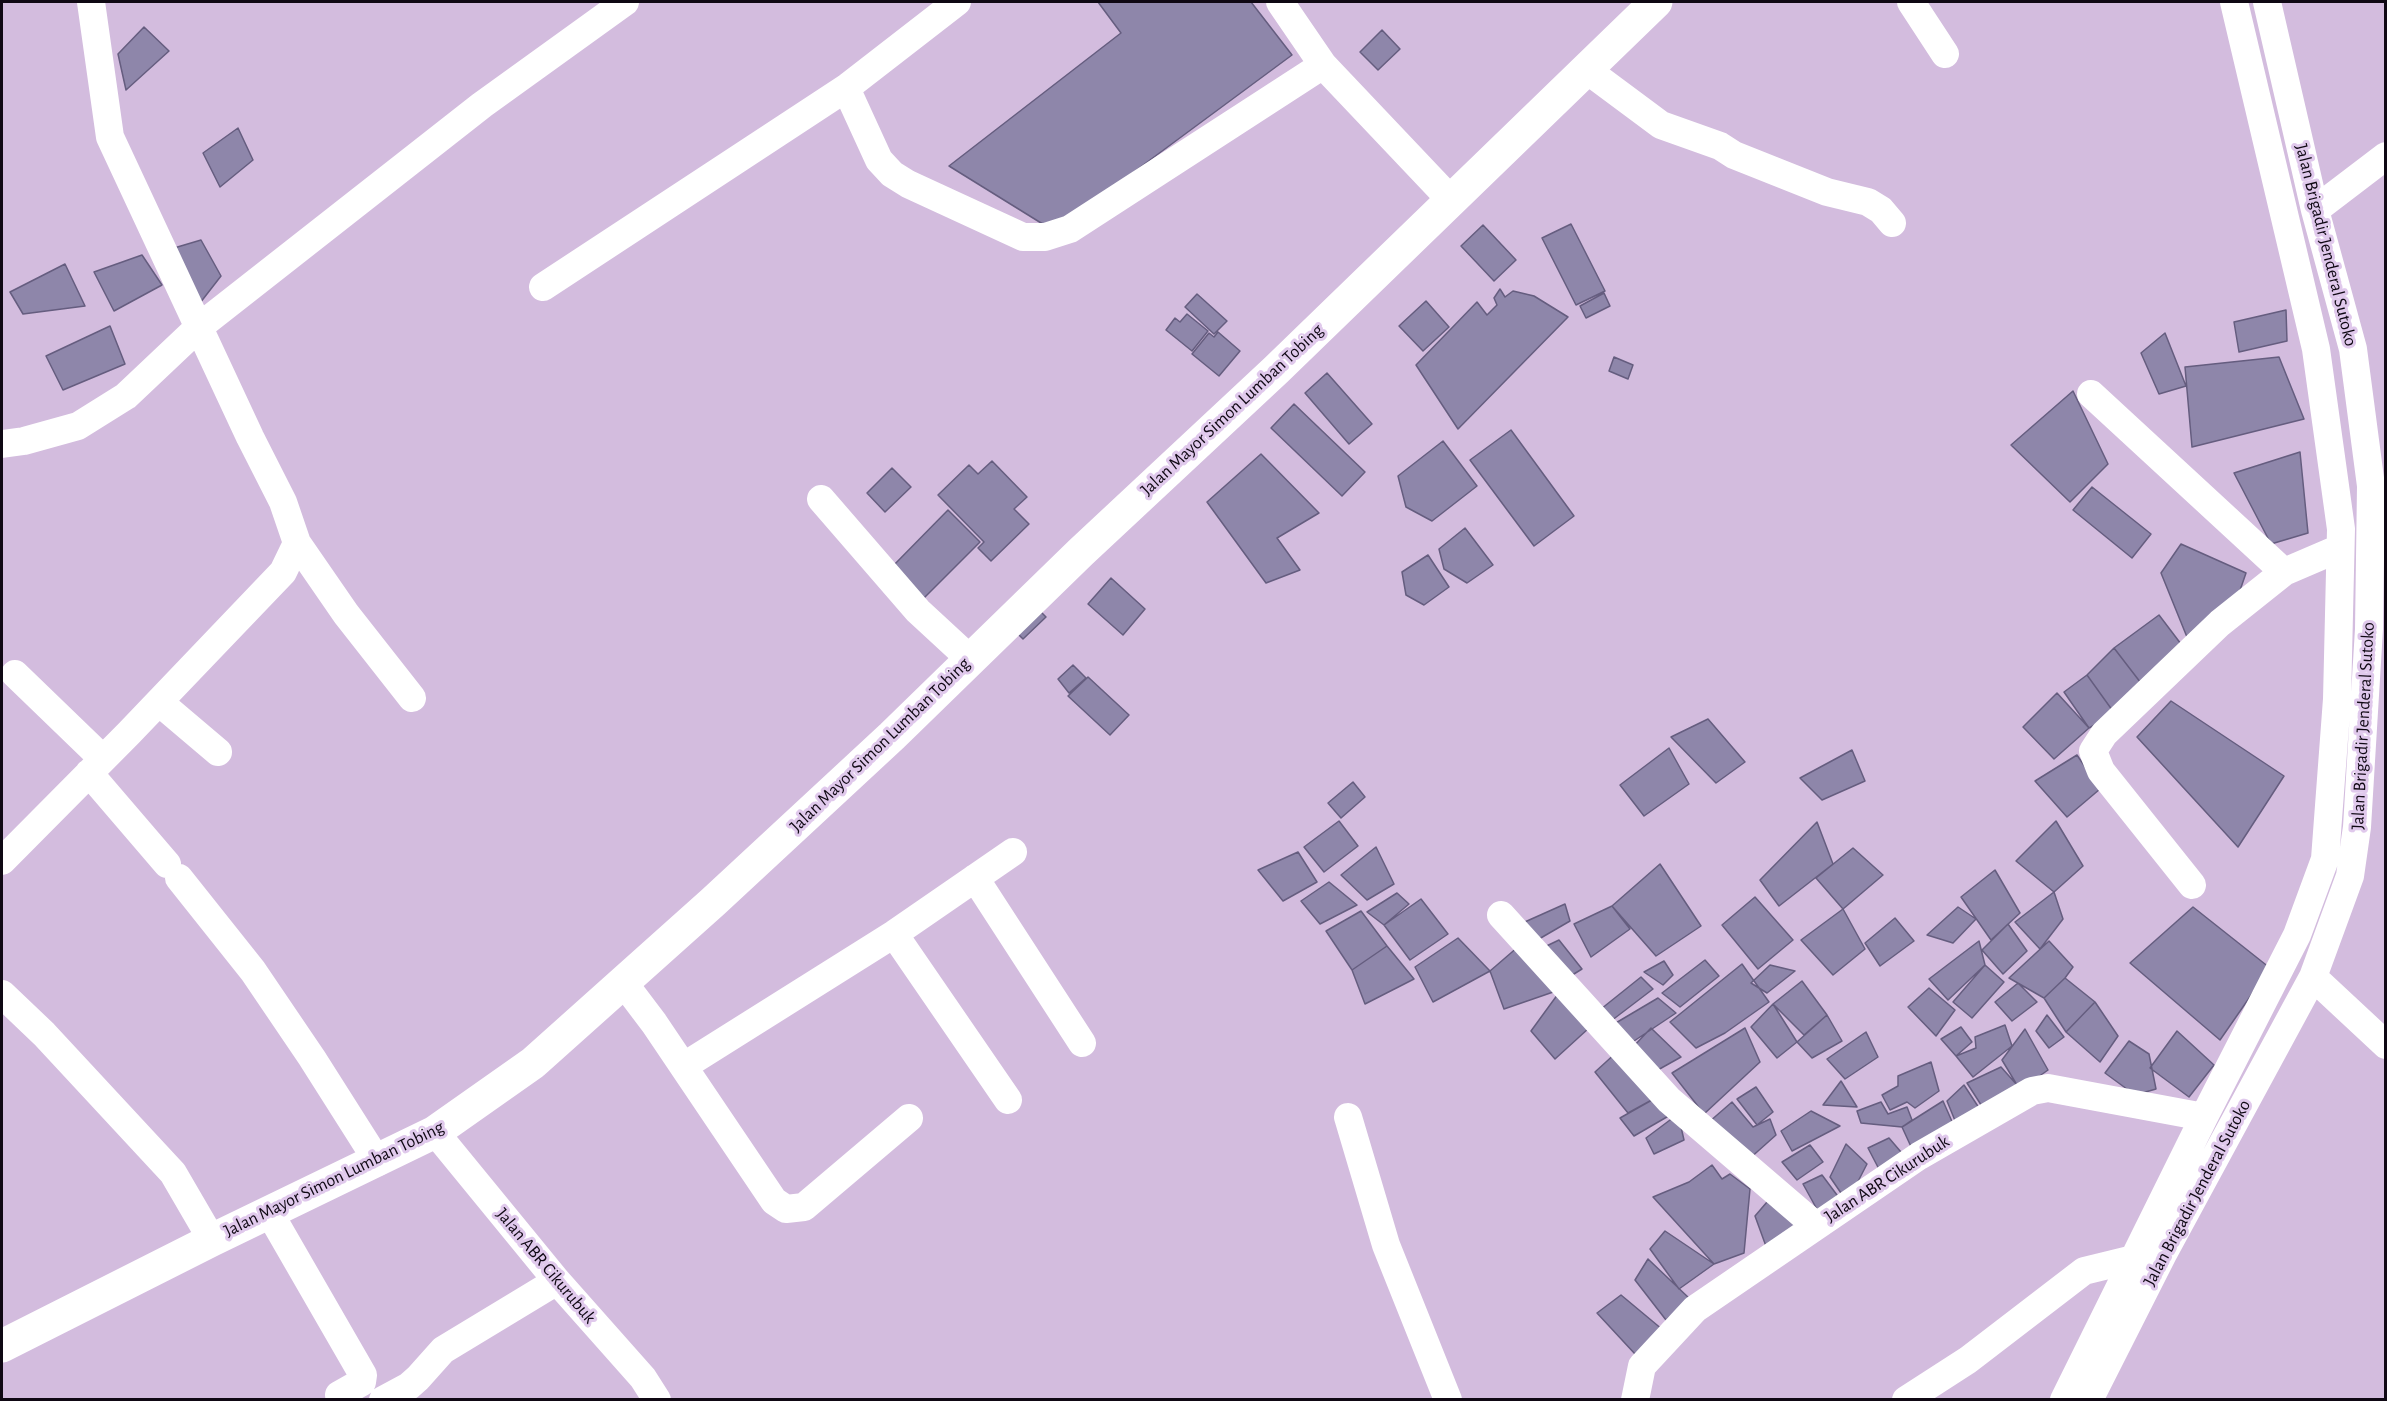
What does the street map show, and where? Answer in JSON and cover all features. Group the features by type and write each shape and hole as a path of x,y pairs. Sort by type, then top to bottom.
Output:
{"main road":[{"name":"Jalan Mayor Simon Lumban Tobing","path":"2,1346 212,1240 378,1162 435,1132 533,1063 883,744 1276,370 1656,2"}],"street":[{"path":"91,2 110,137 250,437 283,502 297,543 346,614 412,698"},
{"path":"2,444 24,441 78,426 126,396 199,327 482,105 625,2"},
{"path":"543,287 846,88 957,2"},
{"path":"1280,2 1323,65 1450,199"},
{"path":"1911,2 1946,54"},
{"path":"2064,1400 2133,1259 2159,1235 2204,1117 2297,935 2325,859 2351,700 2340,548 2341,529 2316,349 2235,2"},
{"name":"Jalan Brigadir Jenderal Sutoko","path":"2089,1400 2159,1235 2313,977 2350,876 2358,827 2351,700 2369,630 2371,486 2353,349 2315,210 2267,2"},
{"path":"846,88 879,160 892,174 908,184 1023,237 1045,237 1070,229 1323,65"},
{"path":"1587,70 1661,125 1720,146 1734,155 1827,192 1868,202 1881,210 1892,223"},
{"path":"2315,210 2385,156"},
{"path":"2316,349 2353,349"},
{"path":"2091,394 2284,572"},
{"path":"821,499 918,611 970,659"},
{"path":"2,861 283,572 297,543"},
{"path":"2192,885 2101,771 2093,751 2104,734 2220,623 2284,572 2340,548"},
{"path":"15,674 96,766 173,871 253,971 378,1162"},
{"path":"159,702 218,752"},
{"path":"684,1066 894,934 1012,852"},
{"path":"975,878 1082,1043"},
{"path":"1501,915 1670,1100 1816,1226"},
{"path":"894,934 1008,1100"},
{"path":"2313,977 2385,1045"},
{"path":"623,982 684,1066 774,1202 786,1209 804,1207 909,1118"},
{"path":"2,994 44,1034 173,1173 212,1240"},
{"name":"Jalan ABR Cikurubuk","path":"1635,1400 1642,1366 1695,1309 1919,1156 2032,1091 2058,1089 2204,1117"},
{"path":"1348,1117 1386,1245 1448,1400"},
{"name":"Jalan ABR Cikurubuk","path":"435,1132 557,1281 643,1378 657,1400"},
{"path":"269,1212 363,1375 362,1382 334,1398"},
{"path":"1906,1400 1968,1360 2084,1271 2133,1259"},
{"path":"382,1400 418,1378 443,1350 557,1281"}],"building":[{"path":"1098,2 1251,2 1292,55 1054,231 949,166 1121,33"},
{"path":"144,27 169,51 126,90 118,54"},
{"path":"1382,30 1400,49 1378,70 1360,52"},
{"path":"238,128 253,160 220,187 203,153"},
{"path":"1571,224 1605,291 1576,305 1542,238"},
{"path":"1483,225 1516,260 1494,281 1461,246"},
{"path":"201,240 221,276 200,303 164,251"},
{"path":"142,255 162,285 114,311 94,272"},
{"path":"65,264 85,306 23,314 10,292"},
{"path":"1500,289 1505,297 1513,291 1534,296 1568,317 1458,429 1416,365 1477,302 1487,315 1497,305 1494,298"},
{"path":"1604,293 1610,306 1586,318 1580,306"},
{"path":"1197,294 1227,321 1214,334 1185,307"},
{"path":"1426,301 1449,327 1423,351 1399,326"},
{"path":"2286,310 2287,341 2239,352 2234,322"},
{"path":"1187,314 1208,331 1192,351 1166,330 1175,318 1180,322"},
{"path":"110,326 125,364 63,390 46,356"},
{"path":"1218,332 1240,351 1219,376 1192,354 1209,333 1214,337"},
{"path":"2165,333 2186,386 2159,394 2141,353"},
{"path":"1614,357 1633,365 1628,379 1609,371"},
{"path":"2279,357 2304,419 2192,447 2185,367"},
{"path":"1327,373 1372,424 1349,444 1305,393"},
{"path":"2073,391 2108,464 2070,502 2011,445"},
{"path":"1294,404 1365,472 1342,496 1271,428"},
{"path":"1511,430 1574,516 1534,546 1470,460"},
{"path":"1443,441 1477,486 1432,521 1406,507 1398,476"},
{"path":"2300,452 2308,533 2271,544 2234,473"},
{"path":"1261,454 1319,513 1277,538 1300,570 1266,583 1207,502"},
{"path":"992,461 1027,497 1014,509 1029,524 991,561 978,548 984,542 938,495 969,465 978,474"},
{"path":"892,468 911,487 885,512 867,493"},
{"path":"2092,487 2151,534 2132,558 2073,510"},
{"path":"948,510 980,542 920,602 889,570"},
{"path":"1465,528 1493,565 1467,583 1444,569 1439,549"},
{"path":"2181,544 2246,573 2237,599 2189,642 2161,573"},
{"path":"1428,555 1449,587 1424,605 1406,595 1402,572"},
{"path":"1111,578 1145,609 1123,635 1088,604"},
{"path":"1034,605 1046,617 1023,639 1011,627"},
{"path":"2159,615 2181,644 2144,687 2114,648"},
{"path":"2114,648 2144,687 2115,714 2087,675"},
{"path":"1073,665 1086,678 1069,693 1058,679"},
{"path":"2087,675 2115,714 2089,728 2064,692"},
{"path":"1088,677 1129,715 1110,735 1068,696"},
{"path":"2057,693 2089,728 2054,759 2023,727"},
{"path":"2171,701 2284,776 2238,847 2137,737"},
{"path":"1708,719 1745,762 1716,783 1671,737"},
{"path":"1669,748 1689,784 1644,816 1620,785"},
{"path":"1852,750 1865,781 1822,800 1800,778"},
{"path":"2077,755 2100,789 2067,817 2035,781"},
{"path":"1353,782 1365,797 1341,818 1328,803"},
{"path":"1339,821 1358,846 1324,872 1304,847"},
{"path":"2056,821 2083,866 2054,892 2016,861"},
{"path":"1817,822 1833,864 1779,906 1760,880"},
{"path":"1376,847 1394,884 1367,900 1341,875"},
{"path":"1853,848 1883,875 1843,909 1816,878"},
{"path":"1298,852 1317,882 1283,901 1258,870"},
{"path":"1660,864 1701,926 1656,956 1612,906"},
{"path":"1995,870 2020,913 1991,940 1961,897"},
{"path":"1329,882 1357,905 1320,924 1301,901"},
{"path":"2054,892 2063,919 2040,949 2015,922"},
{"path":"1397,893 1409,904 1384,925 1367,912"},
{"path":"1755,897 1793,940 1758,969 1722,925"},
{"path":"1421,899 1448,934 1410,960 1384,925"},
{"path":"1565,904 1570,921 1539,939 1518,925"},
{"path":"1612,906 1630,929 1591,957 1574,924"},
{"path":"1958,907 1976,919 1953,943 1927,935"},
{"path":"2193,907 2270,968 2220,1040 2130,963"},
{"path":"1843,909 1865,949 1833,975 1801,940"},
{"path":"1361,911 1387,946 1352,970 1326,931"},
{"path":"1895,918 1914,941 1880,966 1865,943"},
{"path":"2008,924 2027,951 2003,974 1982,950"},
{"path":"1458,938 1490,971 1433,1002 1415,967"},
{"path":"1559,940 1582,969 1561,982 1534,952"},
{"path":"1979,941 1985,965 1948,1000 1929,979"},
{"path":"2049,941 2073,967 2044,998 2009,978"},
{"path":"1387,946 1414,979 1365,1004 1352,970"},
{"path":"1519,946 1559,990 1504,1009 1490,971"},
{"path":"1705,960 1719,976 1680,1007 1662,993"},
{"path":"1664,961 1673,975 1663,985 1644,972"},
{"path":"1742,964 1769,1002 1725,1033 1696,1048 1670,1022"},
{"path":"1770,965 1795,971 1767,993 1751,983"},
{"path":"1985,965 2004,982 1972,1018 1953,1002"},
{"path":"1641,977 1653,989 1611,1021 1601,1009"},
{"path":"2065,978 2095,1002 2066,1032 2044,998"},
{"path":"1802,981 1827,1015 1804,1035 1773,1004"},
{"path":"2018,983 2037,1002 2012,1021 1995,1002"},
{"path":"1929,988 1955,1010 1936,1036 1908,1007"},
{"path":"1558,994 1589,1028 1555,1059 1531,1031"},
{"path":"1658,998 1676,1013 1628,1045 1609,1027"},
{"path":"2095,1002 2118,1036 2100,1062 2066,1032"},
{"path":"1773,1004 1797,1042 1777,1058 1751,1027"},
{"path":"1827,1015 1842,1041 1812,1058 1797,1042"},
{"path":"2047,1015 2064,1037 2049,1048 2036,1031"},
{"path":"2005,1025 2012,1046 1973,1077 1956,1056 1976,1048 1975,1037"},
{"path":"1961,1027 1972,1042 1956,1056 1941,1039"},
{"path":"1651,1028 1681,1057 1656,1071 1632,1048"},
{"path":"1745,1028 1760,1062 1704,1114 1672,1073"},
{"path":"2025,1029 2048,1070 2020,1090 2002,1060"},
{"path":"2177,1031 2214,1065 2189,1097 2150,1068"},
{"path":"1866,1032 1878,1057 1845,1079 1827,1059"},
{"path":"2129,1041 2149,1054 2156,1089 2135,1095 2105,1073"},
{"path":"1618,1051 1659,1096 1628,1113 1595,1072"},
{"path":"1931,1062 1939,1091 1915,1108 1907,1102 1890,1110 1882,1095 1898,1086 1898,1076"},
{"path":"2001,1067 2017,1085 1985,1111 1967,1083"},
{"path":"1841,1081 1857,1107 1823,1105"},
{"path":"1964,1085 1983,1114 1958,1128 1947,1101"},
{"path":"1756,1087 1773,1112 1757,1125 1737,1099"},
{"path":"1659,1096 1672,1114 1634,1136 1620,1118"},
{"path":"1943,1101 1954,1126 1913,1151 1902,1127"},
{"path":"1732,1102 1753,1127 1770,1119 1776,1135 1748,1160 1709,1122"},
{"path":"1881,1102 1888,1114 1907,1107 1912,1120 1902,1127 1861,1123 1857,1111"},
{"path":"1811,1111 1840,1126 1792,1151 1781,1131"},
{"path":"1678,1114 1684,1140 1654,1154 1646,1138"},
{"path":"1889,1138 1907,1159 1881,1173 1868,1148"},
{"path":"1846,1144 1867,1164 1851,1195 1841,1193 1830,1177"},
{"path":"1810,1145 1823,1162 1797,1180 1782,1162"},
{"path":"1712,1165 1722,1179 1730,1174 1750,1189 1744,1253 1714,1264 1653,1197 1689,1182"},
{"path":"1822,1175 1840,1199 1819,1213 1803,1184"},
{"path":"1767,1202 1800,1227 1767,1249 1755,1216"},
{"path":"1665,1231 1714,1264 1679,1289 1650,1249"},
{"path":"1648,1259 1690,1299 1666,1320 1635,1280"},
{"path":"1621,1295 1663,1330 1635,1354 1597,1313"}]}
